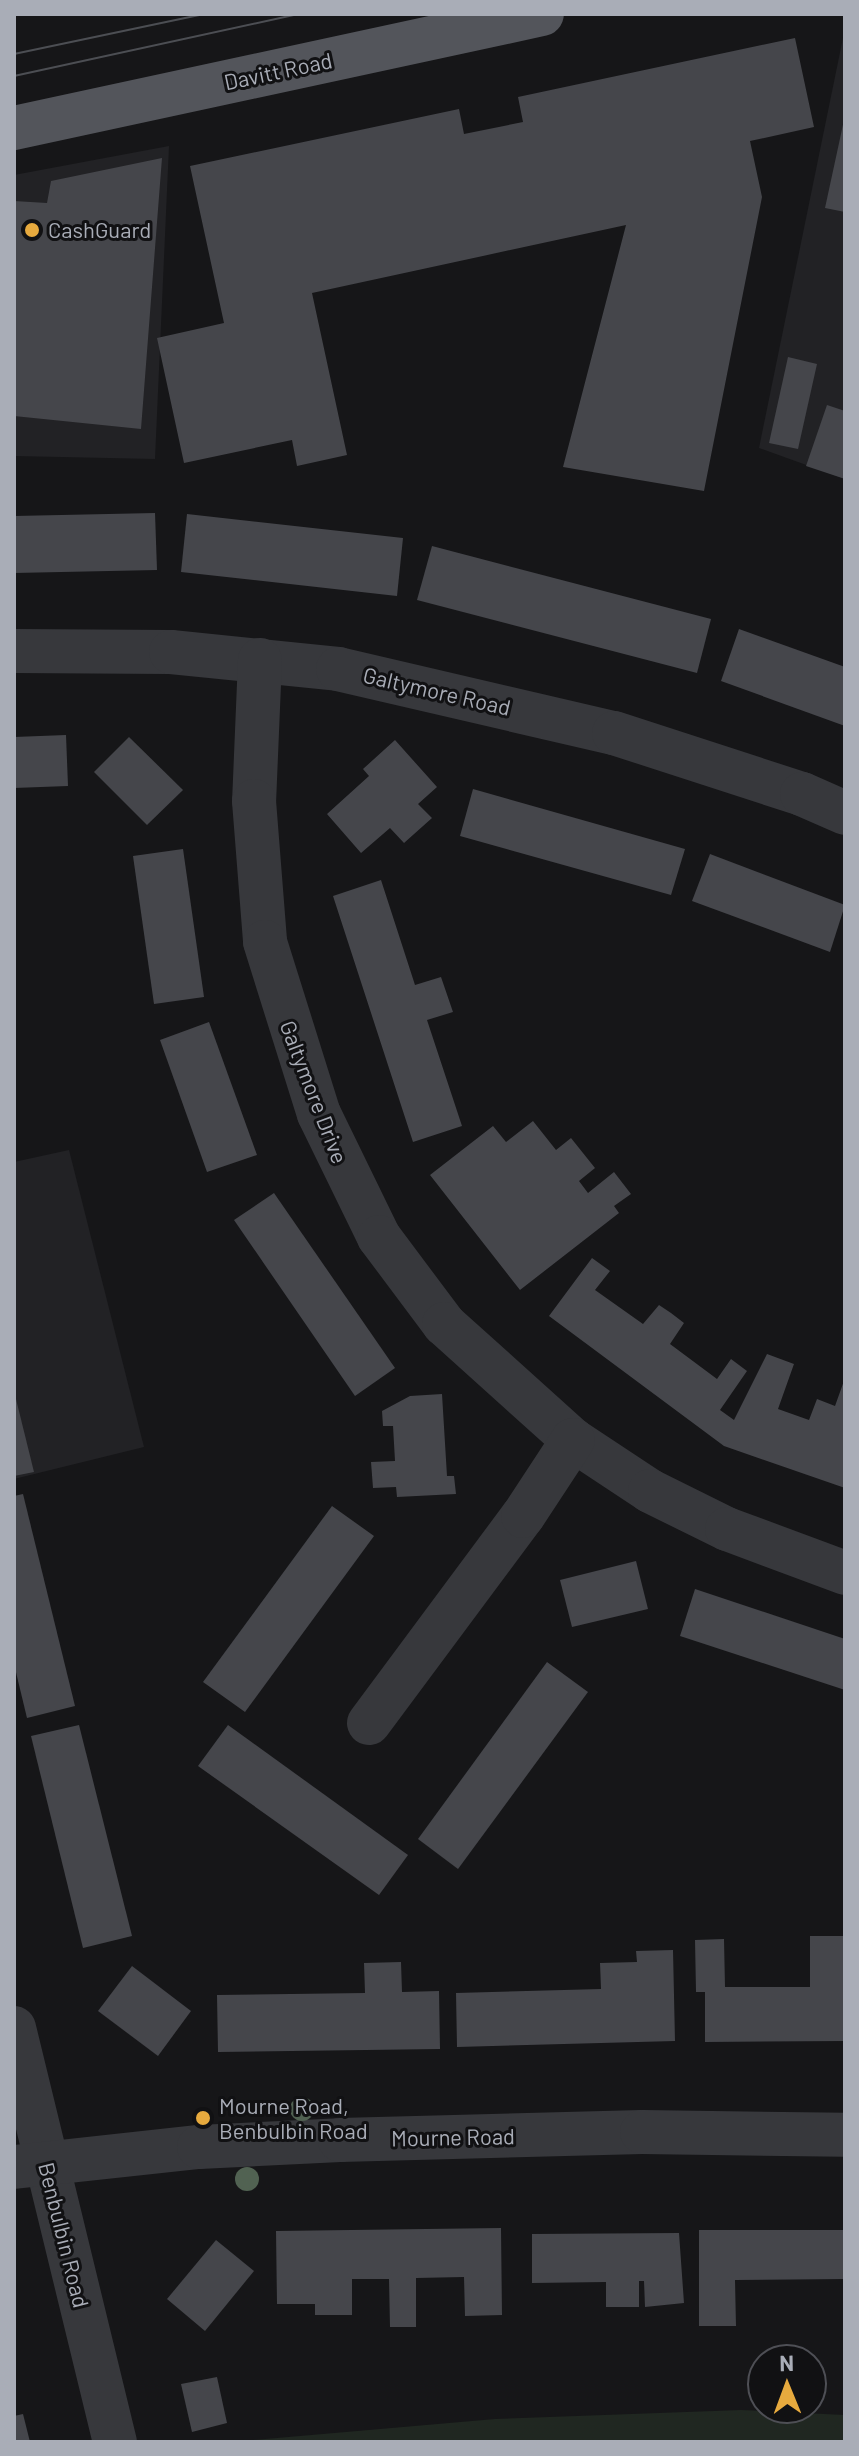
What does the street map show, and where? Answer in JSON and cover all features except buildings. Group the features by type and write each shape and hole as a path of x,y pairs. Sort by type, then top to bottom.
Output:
{"main road":[{"name":"Davitt Road","path":"14,128 542,14"}],"street":[{"name":"Galtymore Road","path":"14,651 90,649 260,660 426,687 614,733 802,794 845,813"},
{"name":"Galtymore Drive","path":"260,660 256,876 278,997 319,1114 379,1237 444,1324 573,1440 650,1491 727,1529 845,1573"},
{"path":"369,1723 573,1440"},
{"name":"Benbulbin Road","path":"14,2028 30,2164 115,2442"},
{"name":"Mourne Road","path":"30,2164 340,2140 642,2132 845,2135"}],"shaded area":[{"path":"845,28 845,479 759,448"},
{"path":"169,146 155,459 14,456 14,175"},
{"path":"69,1150 144,1447 14,1479 14,1162"},
{"path":"741,2410 747,2410 747,2424 827,2424 827,2414 845,2415 845,2442 230,2442 495,2419"}],"tram line":[{"path":"14,54 203,14"},
{"path":"14,76 298,14"}],"place":[{"name":"CashGuard","path":"32,230"},
{"name":"Mourne Road, Benbulbin Road","path":"203,2118"}]}
